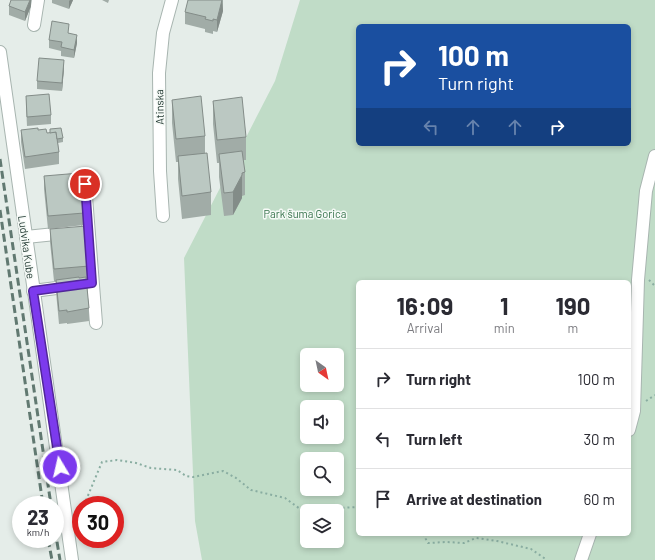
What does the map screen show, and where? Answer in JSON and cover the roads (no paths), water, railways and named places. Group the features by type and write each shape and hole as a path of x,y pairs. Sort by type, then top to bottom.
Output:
{"street":[{"path":"34,25 38,0"},
{"name":"Atinska","path":"163,216 160,172 159,73 163,33 172,0"},
{"name":"Ludvika Kube","path":"0,52 72,560"},
{"path":"631,422 634,411 638,280 646,191 655,156"},
{"path":"85,184 96,323"},
{"path":"26,237 88,231"},
{"path":"33,291 92,283"},
{"path":"581,560 589,536"}],"railway":[{"path":"0,159 50,496"},
{"path":"0,210 42,496"},
{"path":"50,548 52,560"},
{"path":"58,548 60,560"}],"park label":[{"name":"Park šuma Gorica","path":"305,213"}]}
